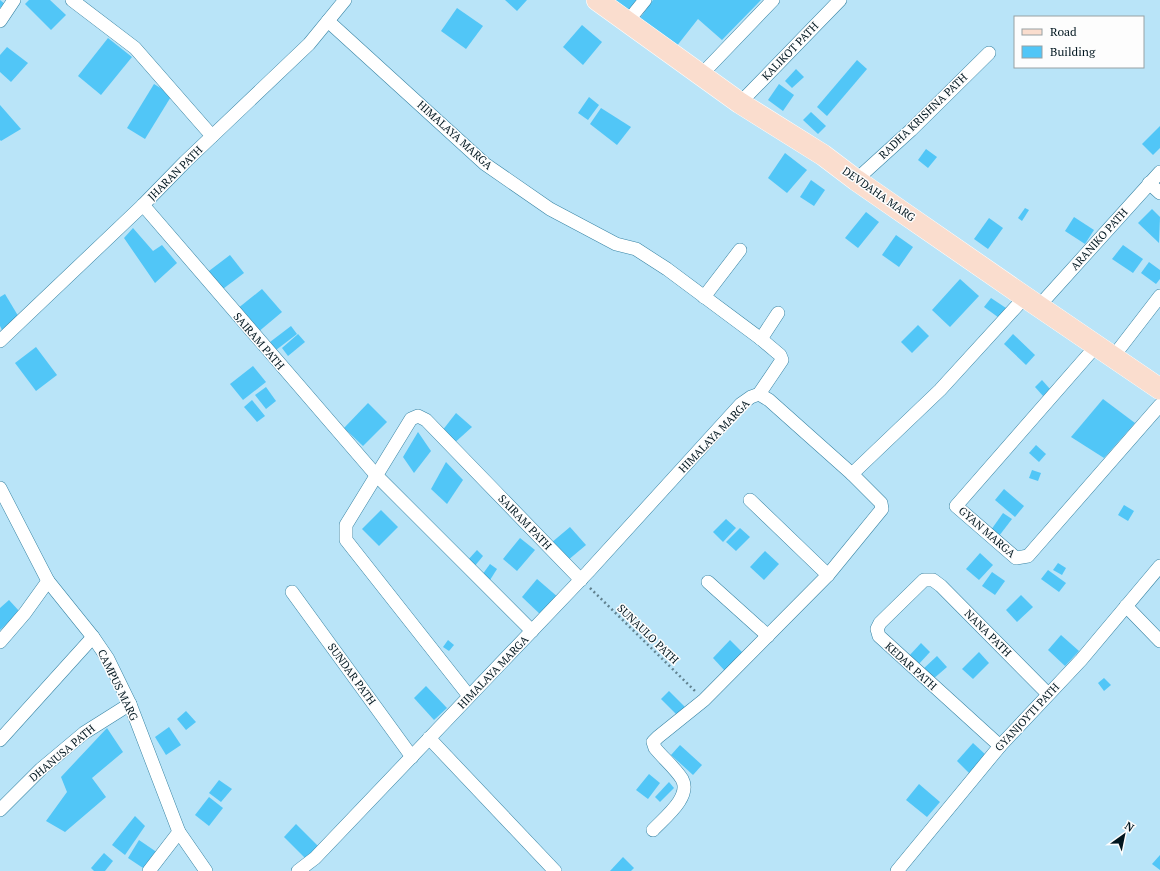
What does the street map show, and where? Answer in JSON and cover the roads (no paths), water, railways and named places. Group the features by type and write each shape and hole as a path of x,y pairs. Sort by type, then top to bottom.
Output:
{"main road":[{"name":"DEVDAHA MARG","path":"597,0 702,74 740,103 823,154 856,180 1160,389"}],"street":[{"path":"0,21 14,0"},
{"path":"72,0 135,48 212,136"},
{"name":"JHARAN PATH","path":"0,341 309,44 345,0"},
{"path":"628,21 645,0"},
{"path":"702,74 773,0"},
{"name":"KALIKOT PATH","path":"740,103 840,0"},
{"name":"HIMALAYA MARGA","path":"298,871 315,858 532,631 741,404 751,397 759,394 782,360 780,355 761,339 667,269 636,249 616,244 550,209 485,164 328,21"},
{"name":"RADHA KRISHNA PATH","path":"856,180 911,130 989,53"},
{"name":"ARANIKO PATH","path":"852,474 1032,302 1160,172"},
{"path":"1149,183 1160,193"},
{"name":"SAIRAM PATH","path":"143,205 376,475"},
{"path":"704,297 740,250"},
{"path":"1104,351 1160,296"},
{"path":"761,339 778,313"},
{"name":"GYAN MARGA","path":"1104,351 956,506 1016,558 1028,556 1160,405"},
{"path":"653,830 679,801 684,793 683,780 655,748 654,742 704,700 828,575 882,509 881,503 852,474 769,400 759,394"},
{"name":"SAIRAM PATH","path":"469,696 346,540 346,525 411,419 418,416 426,420 580,580"},
{"path":"376,475 532,631"},
{"name":"CAMPUS MARG","path":"0,488 48,581 93,637 108,659 130,704 179,832 206,871"},
{"path":"750,500 828,575"},
{"name":"GYANJOYTI PATH","path":"896,871 1000,746 1081,660 1160,566"},
{"name":"NANA PATH","path":"924,580 933,580 941,586 1048,694"},
{"name":"KEDAR PATH","path":"924,580 880,623 877,629 879,636 1000,746"},
{"path":"0,642 25,614 48,581"},
{"path":"708,582 768,636"},
{"name":"SUNDAR PATH","path":"292,592 412,757"},
{"path":"1126,606 1160,641"},
{"path":"0,740 93,637"},
{"name":"DHANUSA PATH","path":"0,810 41,768 84,733 130,704"},
{"path":"429,738 555,871"},
{"path":"149,871 179,832"}]}
